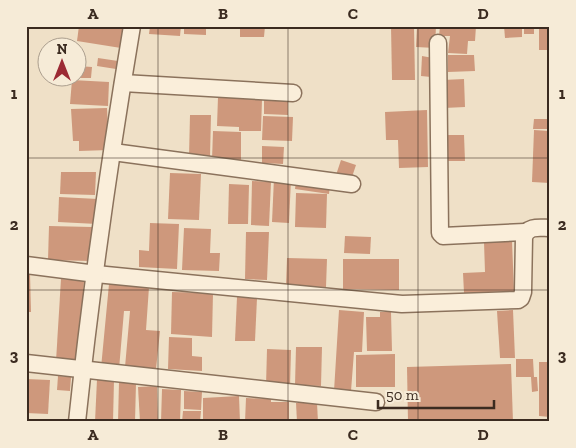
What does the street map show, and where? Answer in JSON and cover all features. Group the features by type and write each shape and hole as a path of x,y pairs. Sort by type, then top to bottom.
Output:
{"street":[{"path":"77,422 96,274 132,26"},
{"path":"438,43 440,232 443,236 526,232 532,228 550,228"},
{"path":"123,83 294,93"},
{"path":"113,152 352,184"},
{"path":"26,264 96,274 402,304 518,300 523,292 524,237 526,232"},
{"path":"26,363 376,402"}],"building":[{"path":"79,26 124,26 121,48 88,43 88,38 77,38"},
{"path":"150,26 181,26 180,36 149,34"},
{"path":"184,26 206,26 206,35 184,34"},
{"path":"240,26 265,26 264,37 240,37"},
{"path":"391,26 414,26 415,80 392,80"},
{"path":"417,26 436,26 435,48 416,47"},
{"path":"440,26 476,26 475,41 468,41 467,54 448,53 450,36 439,36"},
{"path":"504,26 522,26 522,37 505,38"},
{"path":"524,26 534,26 534,34 524,34"},
{"path":"539,26 550,26 550,50 539,50"},
{"path":"448,55 474,55 475,71 448,72"},
{"path":"422,56 433,58 431,77 421,76"},
{"path":"98,58 118,61 116,69 97,66"},
{"path":"88,67 92,67 91,78 88,78"},
{"path":"464,79 465,107 444,108 443,80"},
{"path":"88,81 109,82 108,106 70,104 71,88 88,88"},
{"path":"264,93 288,93 288,115 264,114"},
{"path":"218,97 262,99 261,131 239,131 239,127 217,126"},
{"path":"107,108 109,150 79,151 79,141 73,141 71,109"},
{"path":"427,110 428,167 399,168 398,140 386,140 385,112"},
{"path":"190,115 211,115 210,157 189,157"},
{"path":"263,116 293,117 292,141 262,140"},
{"path":"534,119 548,119 548,129 533,129"},
{"path":"534,130 549,131 550,183 532,182"},
{"path":"213,131 241,132 241,161 212,160"},
{"path":"442,135 464,135 465,161 443,161"},
{"path":"262,146 284,147 283,164 262,163"},
{"path":"341,160 356,165 350,183 335,178"},
{"path":"61,172 96,172 95,195 60,194"},
{"path":"170,173 201,174 199,220 168,219"},
{"path":"274,178 291,179 289,223 272,222"},
{"path":"252,181 271,182 269,226 251,225"},
{"path":"296,181 330,185 329,194 295,189"},
{"path":"229,184 249,185 248,224 228,224"},
{"path":"296,193 327,194 326,228 295,227"},
{"path":"59,197 98,199 97,224 58,222"},
{"path":"26,219 29,219 29,252 26,252"},
{"path":"150,223 179,224 177,269 139,267 139,250 149,251"},
{"path":"49,226 92,227 91,261 48,260"},
{"path":"184,228 211,229 210,253 220,253 219,271 182,270"},
{"path":"246,232 269,232 267,280 245,279"},
{"path":"345,236 371,237 370,254 344,253"},
{"path":"512,241 514,291 464,293 463,273 485,272 484,242"},
{"path":"287,258 327,259 326,287 286,286"},
{"path":"343,259 399,259 399,290 343,289"},
{"path":"26,273 30,273 31,312 26,312"},
{"path":"61,279 84,281 79,362 56,361"},
{"path":"109,284 149,287 146,330 160,331 156,369 125,367 130,311 124,311 119,369 101,368"},
{"path":"172,292 213,293 212,337 171,334"},
{"path":"237,297 257,298 255,341 235,341"},
{"path":"339,310 364,312 362,352 354,352 351,391 334,391"},
{"path":"513,310 515,358 500,358 497,311"},
{"path":"380,312 391,312 392,351 367,351 366,317 380,317"},
{"path":"169,337 192,338 192,356 202,357 202,371 168,369"},
{"path":"296,347 322,347 321,386 295,385"},
{"path":"267,349 291,350 290,387 266,386"},
{"path":"395,354 395,387 356,387 356,355"},
{"path":"516,359 533,359 534,377 537,377 538,391 532,392 531,377 516,377"},
{"path":"539,362 550,362 550,417 539,416"},
{"path":"511,364 513,422 408,422 407,367"},
{"path":"58,376 71,377 70,391 57,390"},
{"path":"26,379 50,380 48,414 26,413"},
{"path":"97,379 114,380 113,422 95,422"},
{"path":"119,382 136,383 135,422 118,422"},
{"path":"157,386 158,422 140,422 138,387"},
{"path":"162,389 181,390 180,422 161,422"},
{"path":"184,391 202,392 201,410 184,409"},
{"path":"239,396 240,422 203,422 203,398"},
{"path":"246,398 271,399 271,402 289,402 289,422 245,422"},
{"path":"296,403 317,403 318,422 297,422"},
{"path":"183,411 201,411 200,422 182,422"}]}
